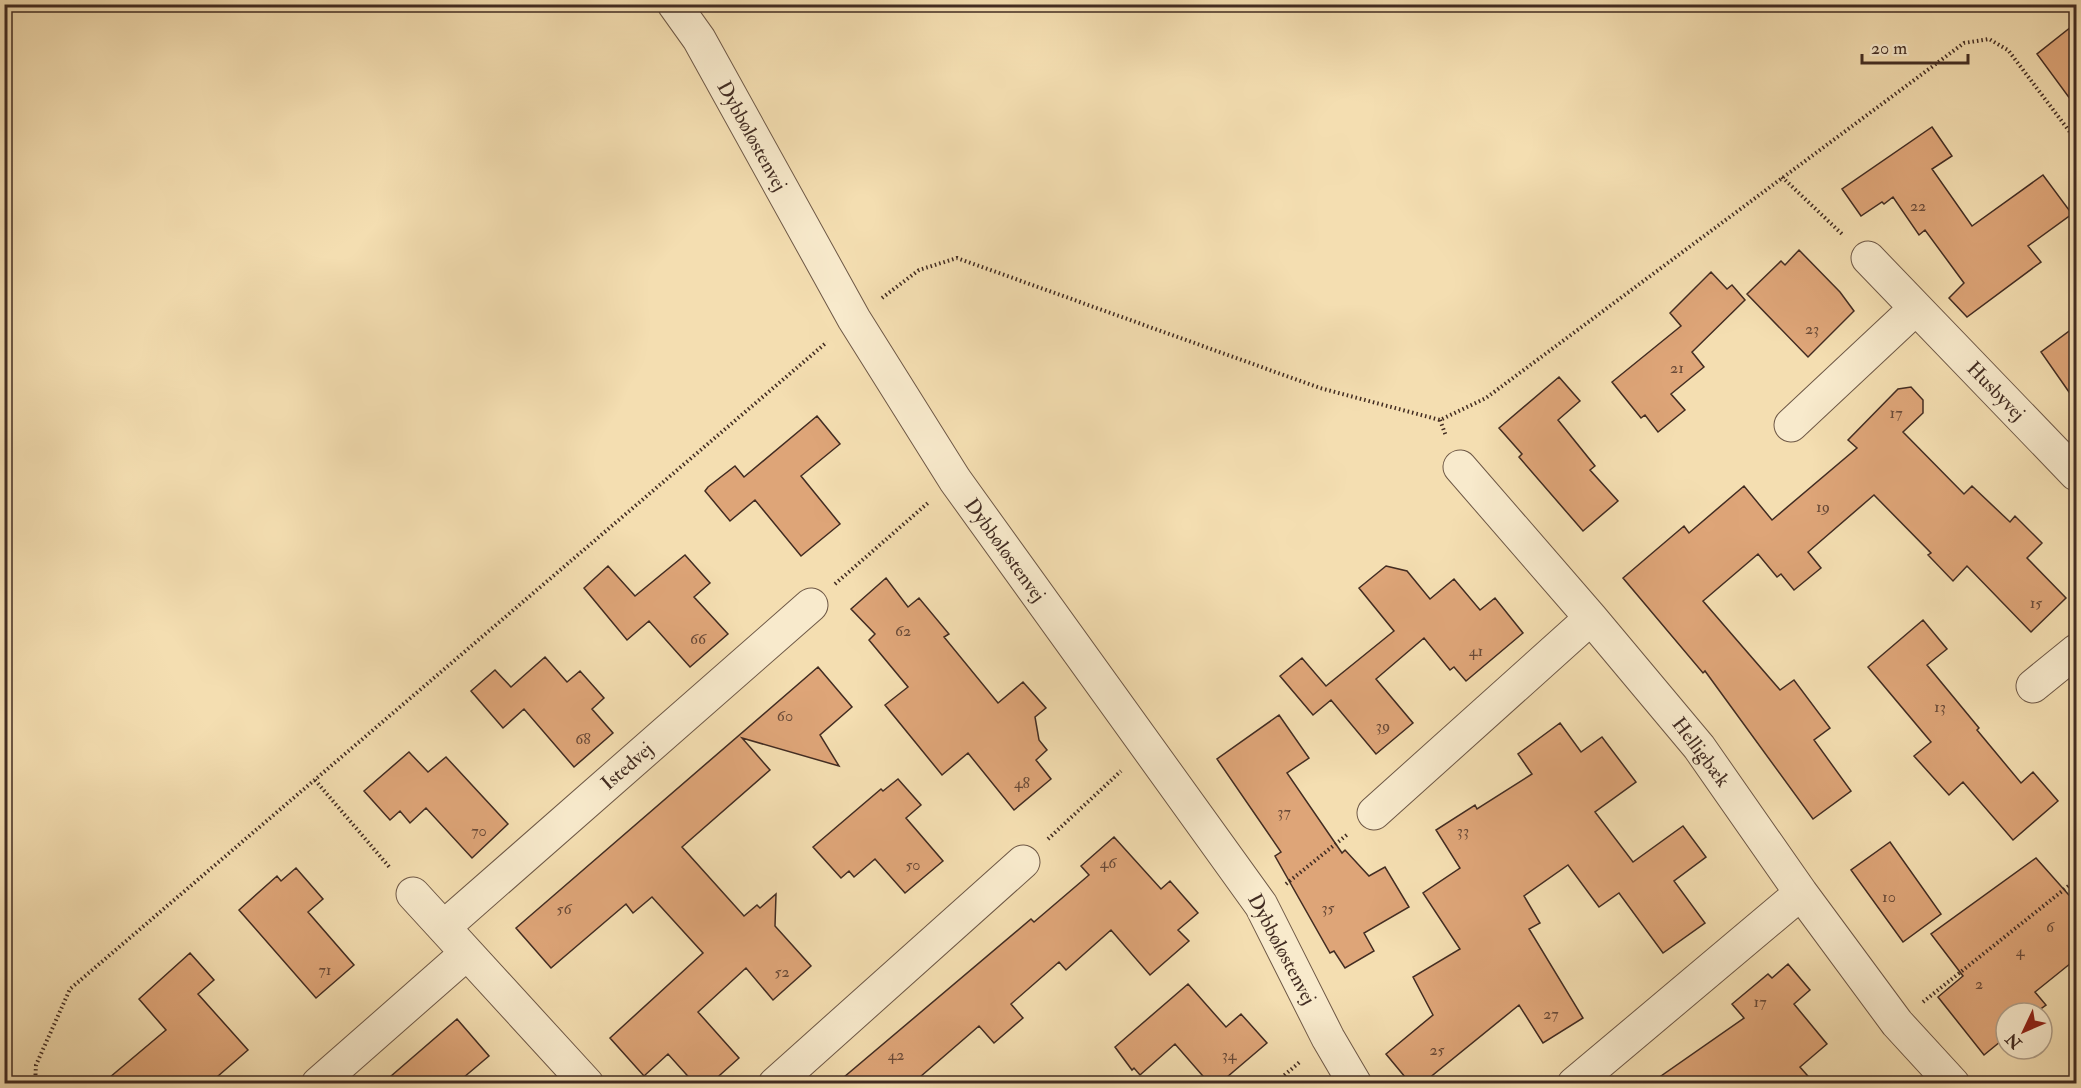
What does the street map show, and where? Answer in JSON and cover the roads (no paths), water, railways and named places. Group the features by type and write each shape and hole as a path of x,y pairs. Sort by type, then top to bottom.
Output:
{"street":[{"name":"Dybbøløstenvej","path":"674,4 699,39 854,319 955,480 1261,904 1328,1038 1355,1083"},
{"name":"Husbyvej","path":"1868,258 2076,474"},
{"path":"1791,425 1916,308"},
{"name":"Helligbæk","path":"1460,467 1699,747 1801,893 1897,1023 1953,1083"},
{"name":"Istedvej","path":"444,927 810,605"},
{"path":"1374,813 1591,618"},
{"path":"2033,686 2076,651"},
{"path":"775,1083 1023,862"},
{"path":"1574,1083 1801,893"},
{"path":"413,894 587,1083"},
{"path":"318,1083 466,953"}]}
